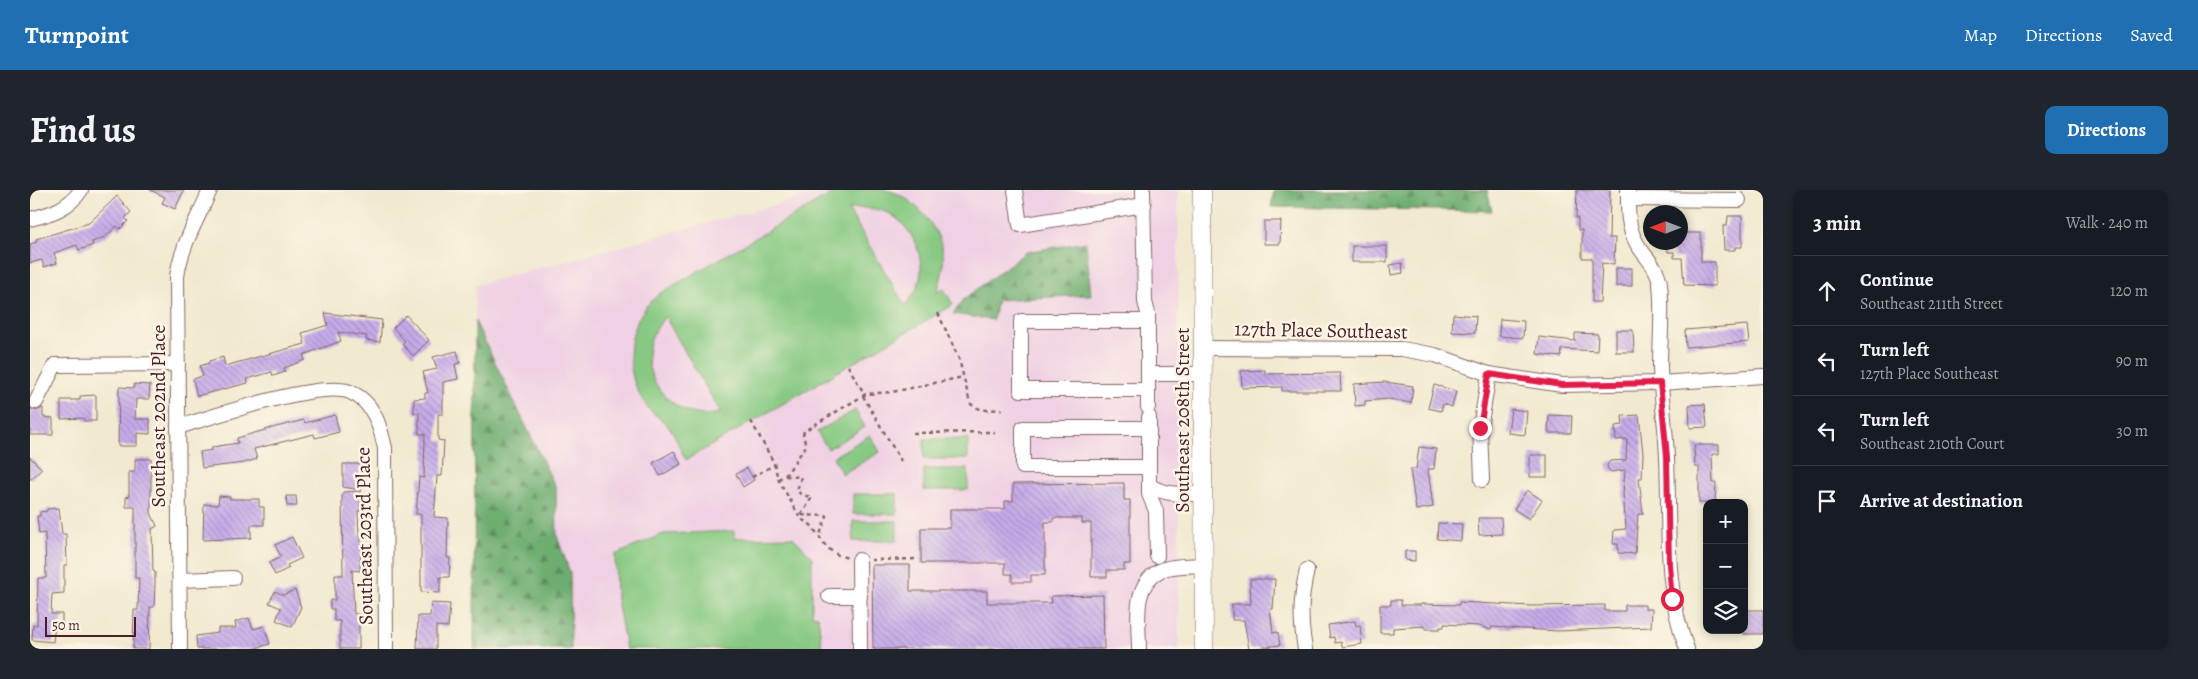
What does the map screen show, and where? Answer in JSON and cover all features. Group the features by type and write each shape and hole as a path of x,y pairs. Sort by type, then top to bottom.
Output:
{"main road":[{"name":"Southeast 208th Street","path":"1202,190 1204,649"}],"street":[{"path":"30,219 63,208 74,200 81,190"},
{"name":"Southeast 202nd Place","path":"180,649 177,277 179,260 185,244 210,190"},
{"path":"1014,190 1020,225 1144,205"},
{"path":"1142,190 1144,205 1144,302 1148,321 1149,485 1150,498 1156,511 1157,556"},
{"path":"1687,649 1672,599 1669,565 1667,457 1660,383 1660,284 1655,267 1637,243 1629,226 1628,194 1739,200"},
{"path":"1148,321 1021,321 1021,390 1148,390"},
{"name":"127th Place Southeast","path":"1203,348 1338,347 1402,349 1435,355 1489,374 1562,385 1660,383 1763,376"},
{"path":"36,402 55,365 178,364"},
{"path":"1148,374 1203,374"},
{"path":"1482,480 1480,428 1489,374"},
{"name":"Southeast 203rd Place","path":"178,427 301,393 325,389 350,393 372,410 381,427 385,448 386,649"},
{"path":"1149,417 1023,428 1024,467 1149,467"},
{"path":"1149,485 1158,491 1167,493 1204,494"},
{"path":"859,560 860,649"},
{"path":"1140,649 1139,602 1144,584 1161,570 1204,565"},
{"path":"1305,649 1300,622 1301,597 1307,570"},
{"path":"180,580 233,578"},
{"path":"830,596 860,596"}],"path":[{"path":"938,314 956,349 967,398 973,406 984,410 1002,409"},
{"path":"848,366 901,461"},
{"path":"785,476 806,446 803,435 804,431 864,395 892,392 963,377"},
{"path":"751,421 774,465 778,479 799,516 811,525 827,548 838,555 859,560 917,559"},
{"path":"913,433 995,432"},
{"path":"752,477 774,465"},
{"path":"778,479 785,476 801,477 797,491 802,495 812,497 799,516"},
{"path":"799,516 827,516 819,537"}],"shaded area":[{"path":"831,190 1178,190 1179,649 474,649 475,285"}],"green space":[{"path":"843,190 886,190 896,193 915,205 931,223 941,243 943,263 937,292 944,289 953,305 686,460 671,429 648,408 639,394 635,383 630,358 631,346 637,322 643,311 659,294 833,193","holes":["848,209 874,209 892,215 907,230 918,249 921,270 920,280 915,292 905,306","665,317 721,413 703,415 685,410 674,404 657,386 651,374 648,350 653,334"]},
{"path":"1274,190 1487,190 1492,211 1271,207"},
{"path":"1086,242 1091,295 997,300 993,320 953,314 965,298 1026,252"},
{"path":"475,321 556,488 557,536 570,573 571,649 474,649"},
{"path":"855,410 865,427 828,449 817,432"},
{"path":"870,435 880,452 842,474 833,457"},
{"path":"924,439 968,439 968,459 924,459"},
{"path":"924,469 968,469 968,490 924,490"},
{"path":"853,494 897,494 897,514 853,514"},
{"path":"853,521 897,521 897,541 853,541"},
{"path":"734,531 735,538 793,537 812,557 812,615 818,616 822,649 626,649 616,594 615,555 663,534"}],"building":[{"path":"150,190 184,190 175,209 162,203 165,197"},
{"path":"1577,190 1610,190 1609,238 1615,238 1614,264 1602,263 1600,302 1592,302 1592,258 1582,258 1582,230 1578,230 1578,218 1576,218"},
{"path":"117,196 131,212 125,218 128,221 120,229 117,226 105,237 92,242 93,245 79,250 77,245 54,253 57,263 44,267 42,260 30,263 30,244 37,242 36,239 89,223"},
{"path":"1728,216 1742,216 1742,247 1735,247 1735,250 1724,250 1723,226 1727,226"},
{"path":"1264,221 1281,221 1280,244 1264,244"},
{"path":"1688,233 1701,233 1701,262 1715,262 1715,286 1684,285 1682,258 1674,258 1674,252 1668,252 1668,250 1688,250"},
{"path":"1352,246 1387,246 1387,262 1352,262"},
{"path":"1402,263 1403,273 1391,275 1390,265"},
{"path":"1616,268 1632,268 1632,286 1616,286"},
{"path":"325,313 382,320 380,342 366,340 367,336 338,332 341,341 303,355 305,360 284,368 285,372 273,376 272,372 247,379 248,383 197,396 193,379 203,376 200,366 223,357 225,366 305,344 302,333 328,325"},
{"path":"1453,314 1476,316 1475,333 1452,332"},
{"path":"406,315 429,340 413,356 402,344 405,341 393,328"},
{"path":"1500,319 1524,321 1523,338 1499,336"},
{"path":"1747,325 1749,342 1686,347 1685,330"},
{"path":"1616,330 1633,330 1634,352 1616,352"},
{"path":"1575,333 1598,334 1597,351 1562,349 1561,357 1537,354 1539,337 1575,341"},
{"path":"457,351 460,363 455,364 458,379 443,382 443,414 438,414 438,440 444,441 442,476 437,476 434,517 448,518 447,558 450,558 449,577 440,577 440,593 421,592 421,514 416,514 419,477 424,478 425,434 419,434 419,413 414,413 414,399 425,398 425,393 428,393 423,372 437,369 433,357"},
{"path":"1265,370 1265,374 1340,373 1341,391 1282,391 1282,387 1242,388 1241,371"},
{"path":"1385,382 1413,386 1411,403 1389,399 1365,401 1365,405 1355,406 1354,384"},
{"path":"134,384 150,385 149,399 136,399 135,419 150,419 150,434 137,433 137,446 118,446 119,387 134,388"},
{"path":"1434,385 1456,391 1452,407 1443,404 1441,411 1428,408"},
{"path":"96,395 96,421 84,421 84,418 61,419 61,400 80,400 80,396"},
{"path":"1705,404 1707,427 1690,428 1689,405"},
{"path":"30,408 36,411 43,408 43,417 53,418 53,435 30,435"},
{"path":"1511,409 1527,411 1525,435 1508,433"},
{"path":"335,415 339,432 315,438 314,434 254,449 257,459 244,463 202,468 200,452 212,450 212,447 238,443 237,438 272,428 304,420 305,423"},
{"path":"1549,415 1572,416 1571,433 1548,433"},
{"path":"1639,415 1643,454 1642,478 1639,478 1643,514 1638,514 1635,554 1618,553 1618,544 1613,544 1614,530 1626,529 1623,493 1625,470 1611,472 1607,465 1610,461 1626,460 1627,439 1616,440 1615,426 1623,425 1622,416"},
{"path":"1694,445 1719,445 1719,454 1712,454 1713,483 1716,483 1715,499 1703,499 1703,503 1699,503 1699,467 1695,467"},
{"path":"1419,447 1436,449 1434,469 1428,469 1433,507 1416,510 1410,469 1416,469"},
{"path":"674,451 681,464 660,476 653,463"},
{"path":"1530,455 1547,455 1547,477 1530,477"},
{"path":"30,457 42,469 30,480"},
{"path":"135,459 151,459 151,513 157,526 152,529 155,584 154,607 150,607 149,649 133,649 134,610 138,610 139,578 135,578 135,507 126,507 126,496 129,497 129,472 135,472"},
{"path":"343,464 360,464 361,490 343,487"},
{"path":"747,468 754,480 743,487 736,474"},
{"path":"1124,483 1124,500 1130,500 1130,564 1124,564 1124,570 1107,570 1107,577 1091,577 1091,523 1082,523 1082,518 1053,518 1053,522 1045,522 1045,575 1031,575 1031,582 1012,582 1012,574 1005,574 1005,563 921,563 921,528 950,528 950,509 1005,509 1005,501 1013,501 1013,484"},
{"path":"1527,490 1542,500 1529,519 1514,509"},
{"path":"360,491 360,511 358,511 359,536 361,536 360,571 352,570 354,614 359,614 359,649 340,649 340,621 334,621 334,609 330,609 330,600 335,600 335,575 343,575 342,497 343,492"},
{"path":"219,496 230,497 230,499 259,499 259,507 264,507 264,525 251,525 251,538 203,540 204,504 218,505"},
{"path":"286,496 296,496 297,506 287,506"},
{"path":"59,508 62,534 66,534 67,565 64,565 64,593 52,594 51,614 62,614 62,624 55,624 53,642 32,640 33,625 37,625 38,578 46,578 45,533 39,534 37,516 40,516 40,512 47,511 47,509"},
{"path":"1478,518 1501,518 1502,534 1479,535"},
{"path":"1438,523 1462,524 1461,541 1437,539"},
{"path":"292,537 302,558 287,565 289,568 275,575 269,563 281,557 275,545"},
{"path":"1405,551 1415,551 1415,561 1405,560"},
{"path":"872,565 910,565 910,591 987,591 987,603 1052,603 1051,596 1103,595 1104,649 873,649"},
{"path":"1250,579 1275,579 1273,609 1270,609 1273,633 1278,632 1280,645 1249,649 1244,620 1232,620 1232,604 1251,604"},
{"path":"295,590 301,607 292,627 276,620 281,608 269,603 275,591 283,595"},
{"path":"1391,600 1401,600 1401,605 1459,605 1459,602 1531,606 1605,605 1605,611 1625,611 1625,605 1645,605 1645,609 1652,609 1651,627 1558,631 1492,627 1491,630 1479,626 1444,624 1444,627 1440,627 1440,629 1425,629 1425,626 1393,628 1393,633 1380,633 1380,605 1391,605"},
{"path":"431,603 450,604 448,627 436,626 436,649 417,649 418,616 430,616"},
{"path":"1748,610 1763,610 1763,634 1748,634"},
{"path":"249,618 253,629 264,626 270,644 253,649 197,649 196,636 218,633 218,628 236,628 235,622"},
{"path":"1355,621 1356,626 1360,625 1362,644 1342,647 1341,642 1335,643 1334,637 1330,638 1328,625"}],"route":[{"path":"1480,428 1489,374 1562,385 1660,383 1667,457 1669,565 1672,599"}]}
